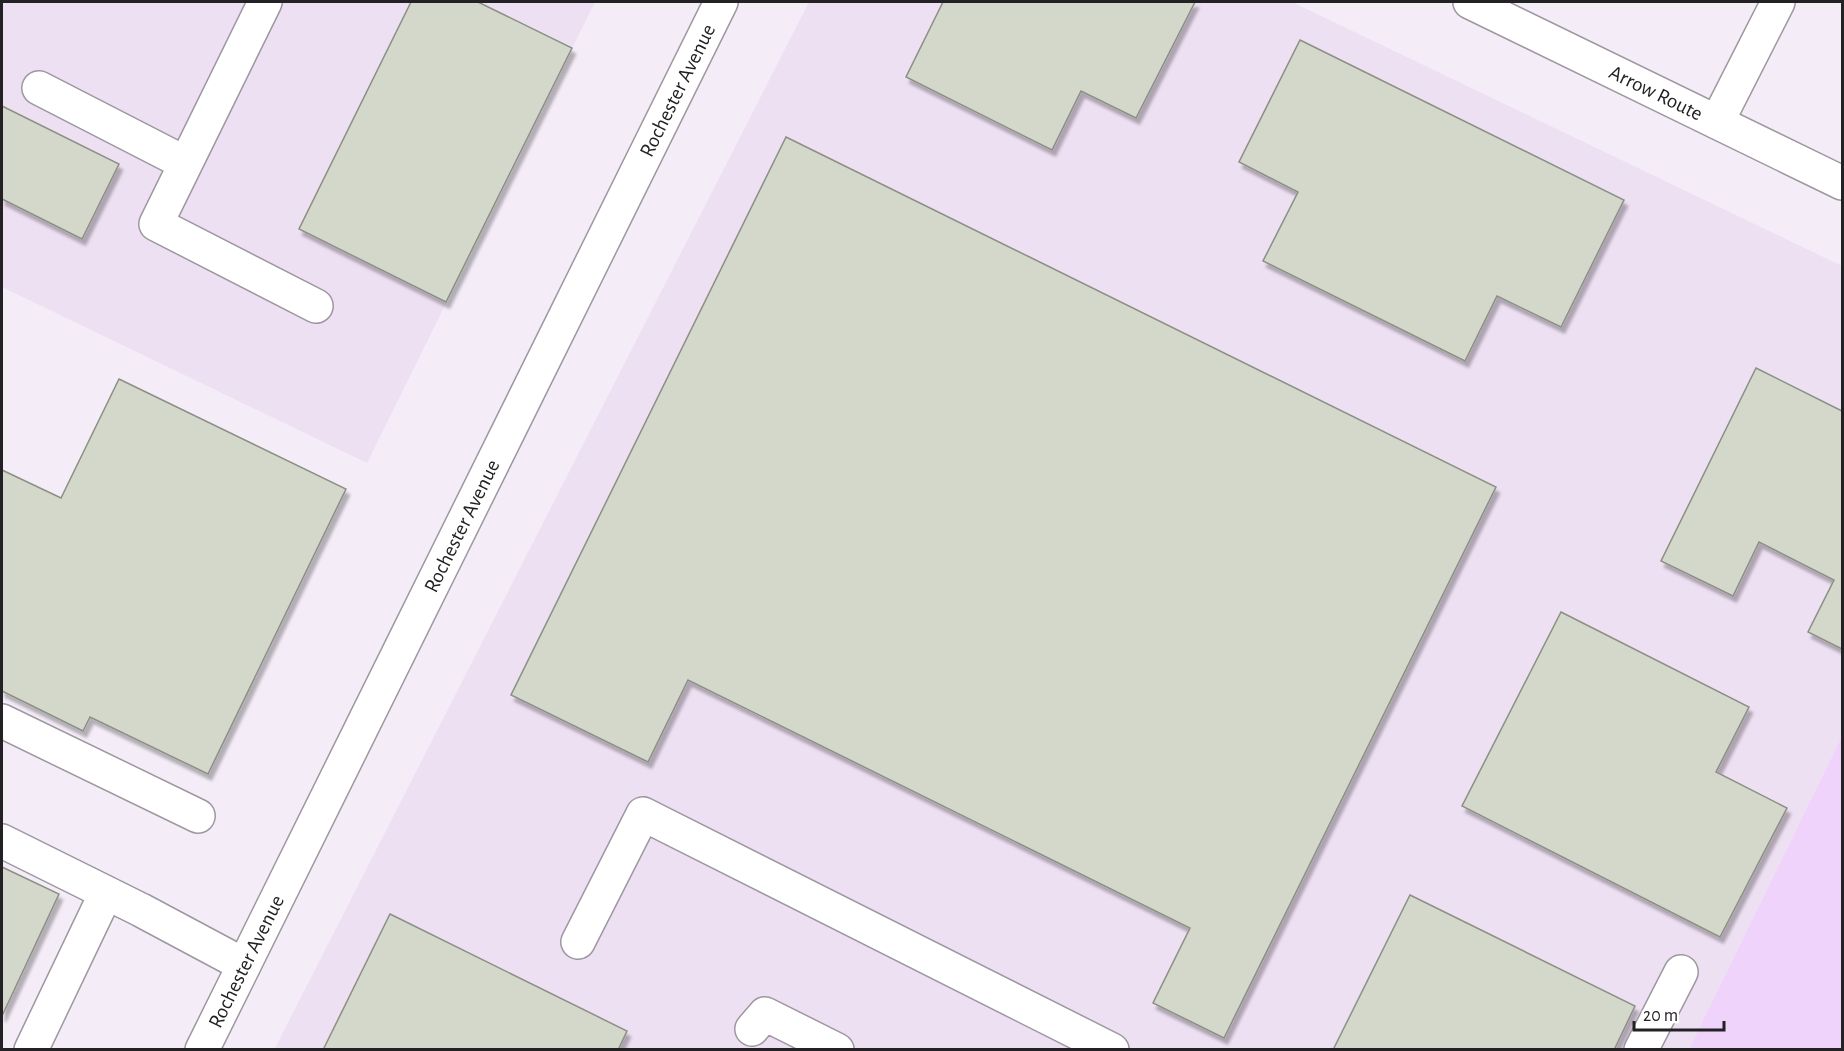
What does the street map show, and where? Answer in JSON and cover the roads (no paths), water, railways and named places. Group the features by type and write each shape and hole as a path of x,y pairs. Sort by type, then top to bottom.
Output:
{"main road":[{"path":"265,2 156,224 316,306"},
{"name":"Rochester Avenue","path":"202,1050 721,2"},
{"name":"Arrow Route","path":"1470,2 1842,183"},
{"path":"1718,122 1778,2"},
{"path":"39,88 185,163"},
{"path":"2,721 198,816"},
{"path":"578,942 643,814 1112,1050"},
{"path":"2,841 244,965"},
{"path":"31,1050 106,893"},
{"path":"1641,1050 1681,972"},
{"path":"752,1029 765,1014 837,1050"}]}
